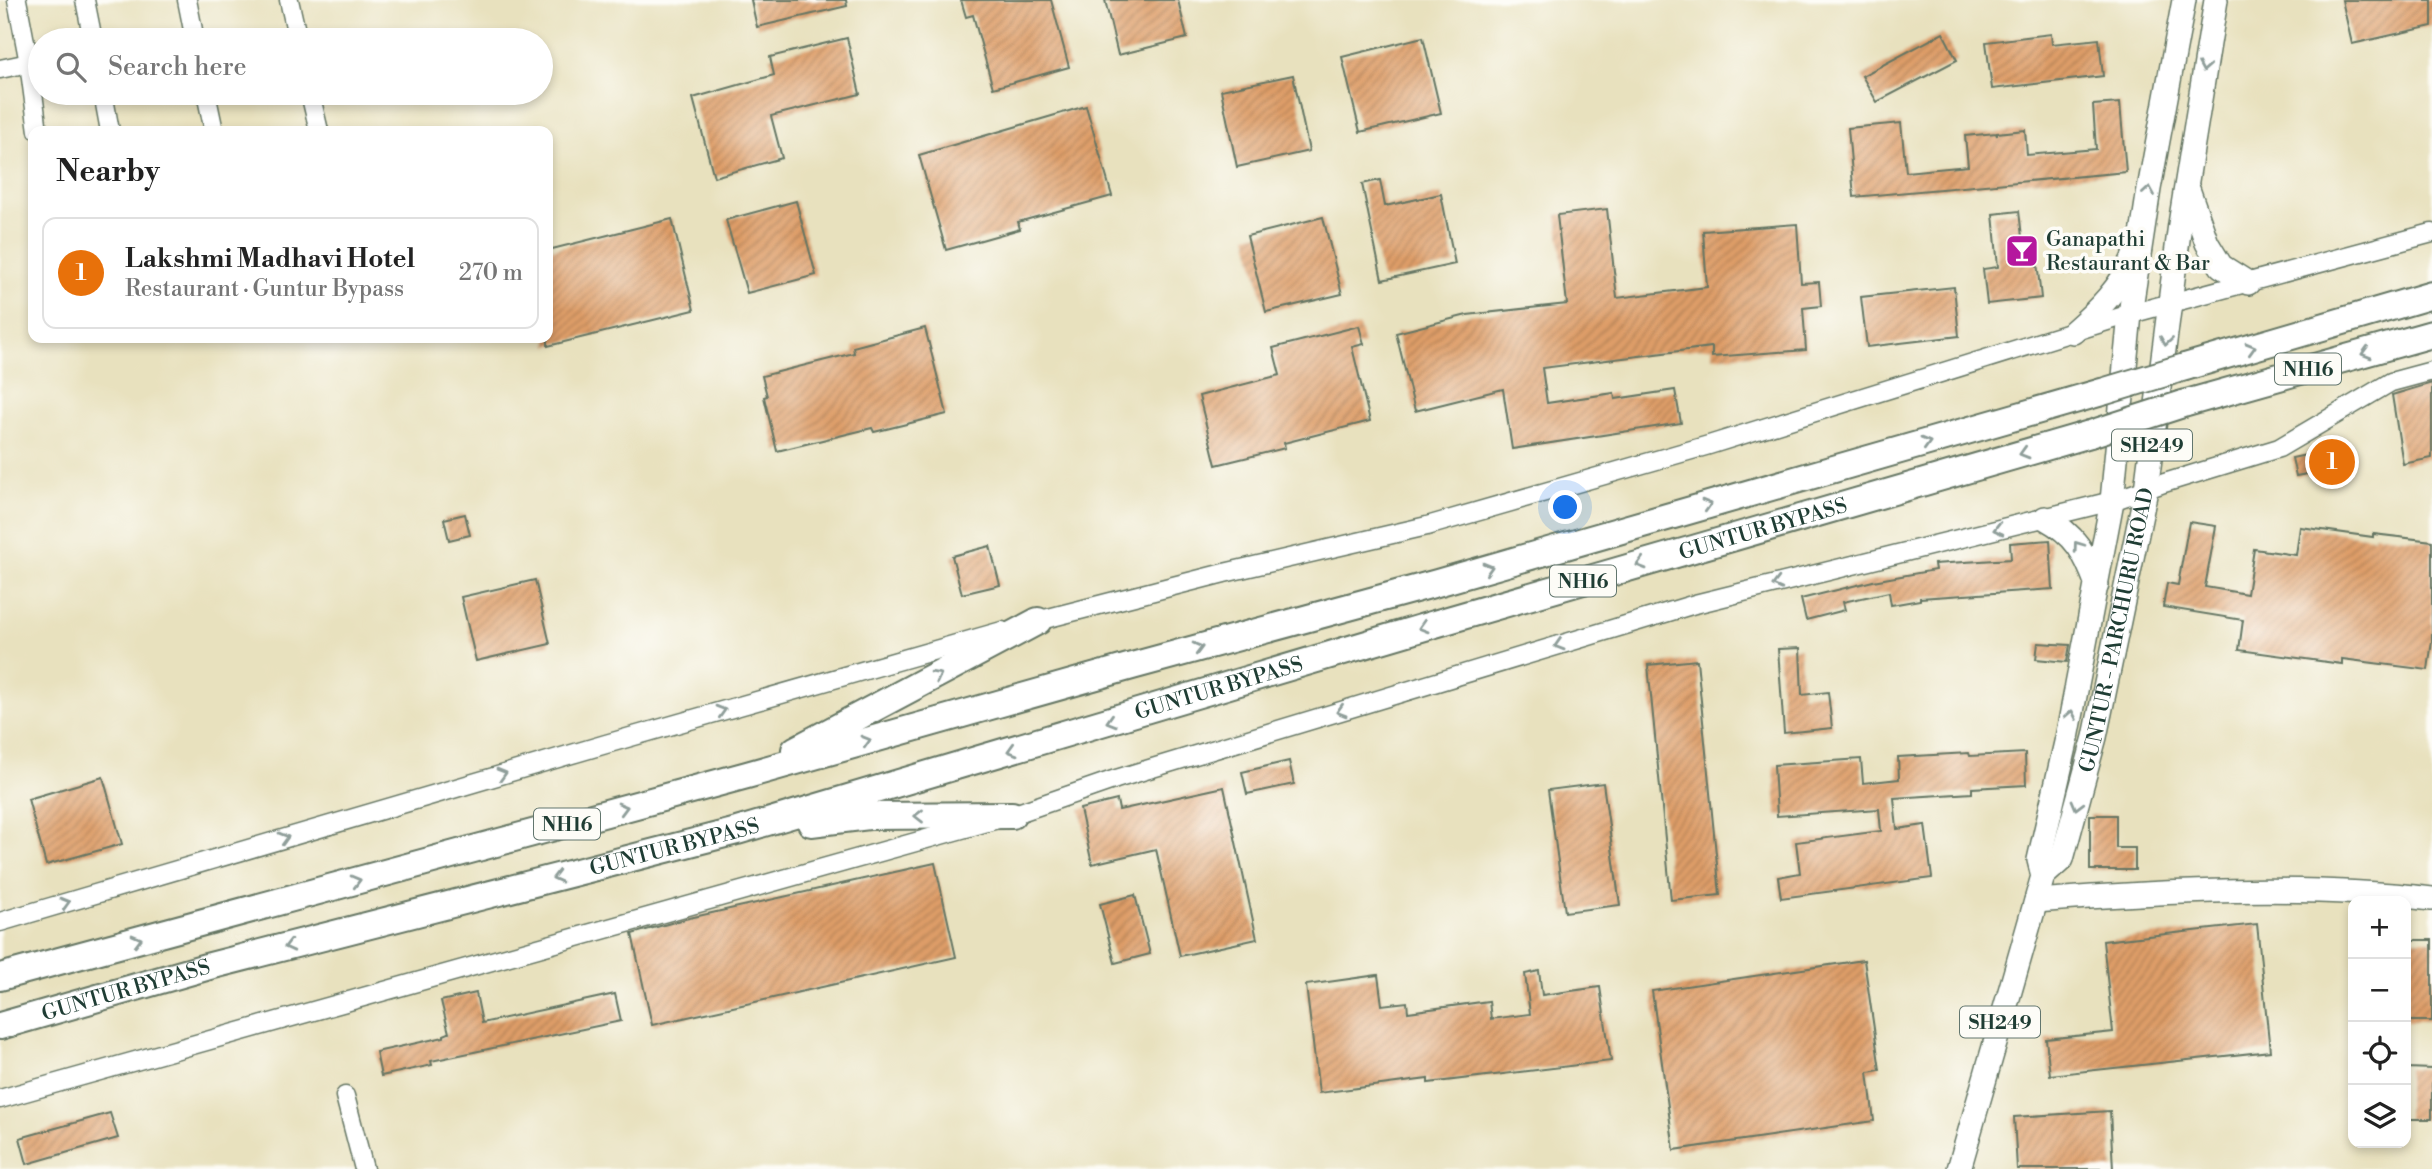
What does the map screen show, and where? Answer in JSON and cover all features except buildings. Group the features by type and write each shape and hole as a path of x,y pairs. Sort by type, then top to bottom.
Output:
{"highway":[{"name":"GUNTUR BYPASS","path":"0,977 747,775 1437,583 2432,295"},
{"name":"GUNTUR BYPASS","path":"0,1026 206,967 737,831 2183,404 2432,334"},
{"path":"747,775 1038,621"},
{"path":"737,831 869,816 1012,815"}],"main road":[{"name":"GUNTUR - PARCHURU ROAD","path":"1959,1169 2043,877 2039,860 2067,738 2112,501 2130,314 2184,0"},
{"name":"GUNTUR - PARCHURU ROAD","path":"2043,877 2062,859 2095,737 2146,489 2186,183 2216,0"},
{"path":"2186,183 2207,243 2221,266 2248,283"},
{"path":"2073,332 2112,294 2129,268 2142,237"},
{"path":"2045,518 2073,538 2086,556 2097,585"},
{"path":"2036,901 2094,896 2241,892 2381,894 2432,899"}],"street":[{"path":"16,0 28,58"},
{"path":"85,0 91,28"},
{"path":"187,0 193,28"},
{"path":"289,0 295,28"},
{"path":"0,69 28,63"},
{"path":"35,105 37,126"},
{"path":"105,105 109,126"},
{"path":"209,105 214,126"},
{"path":"313,105 318,126"},
{"path":"0,922 606,744 1038,621 1224,573 1427,526 1696,449 2130,314 2432,233"},
{"path":"0,1099 1012,815 1116,779 1695,604 2112,501 2279,448 2391,382 2432,371"},
{"path":"345,1096 364,1169"}],"place":[{"name":"Ganapathi Restaurant & Bar","path":"2022,251"},
{"name":"Lakshmi Madhavi Hotel","path":"2332,462"}]}
